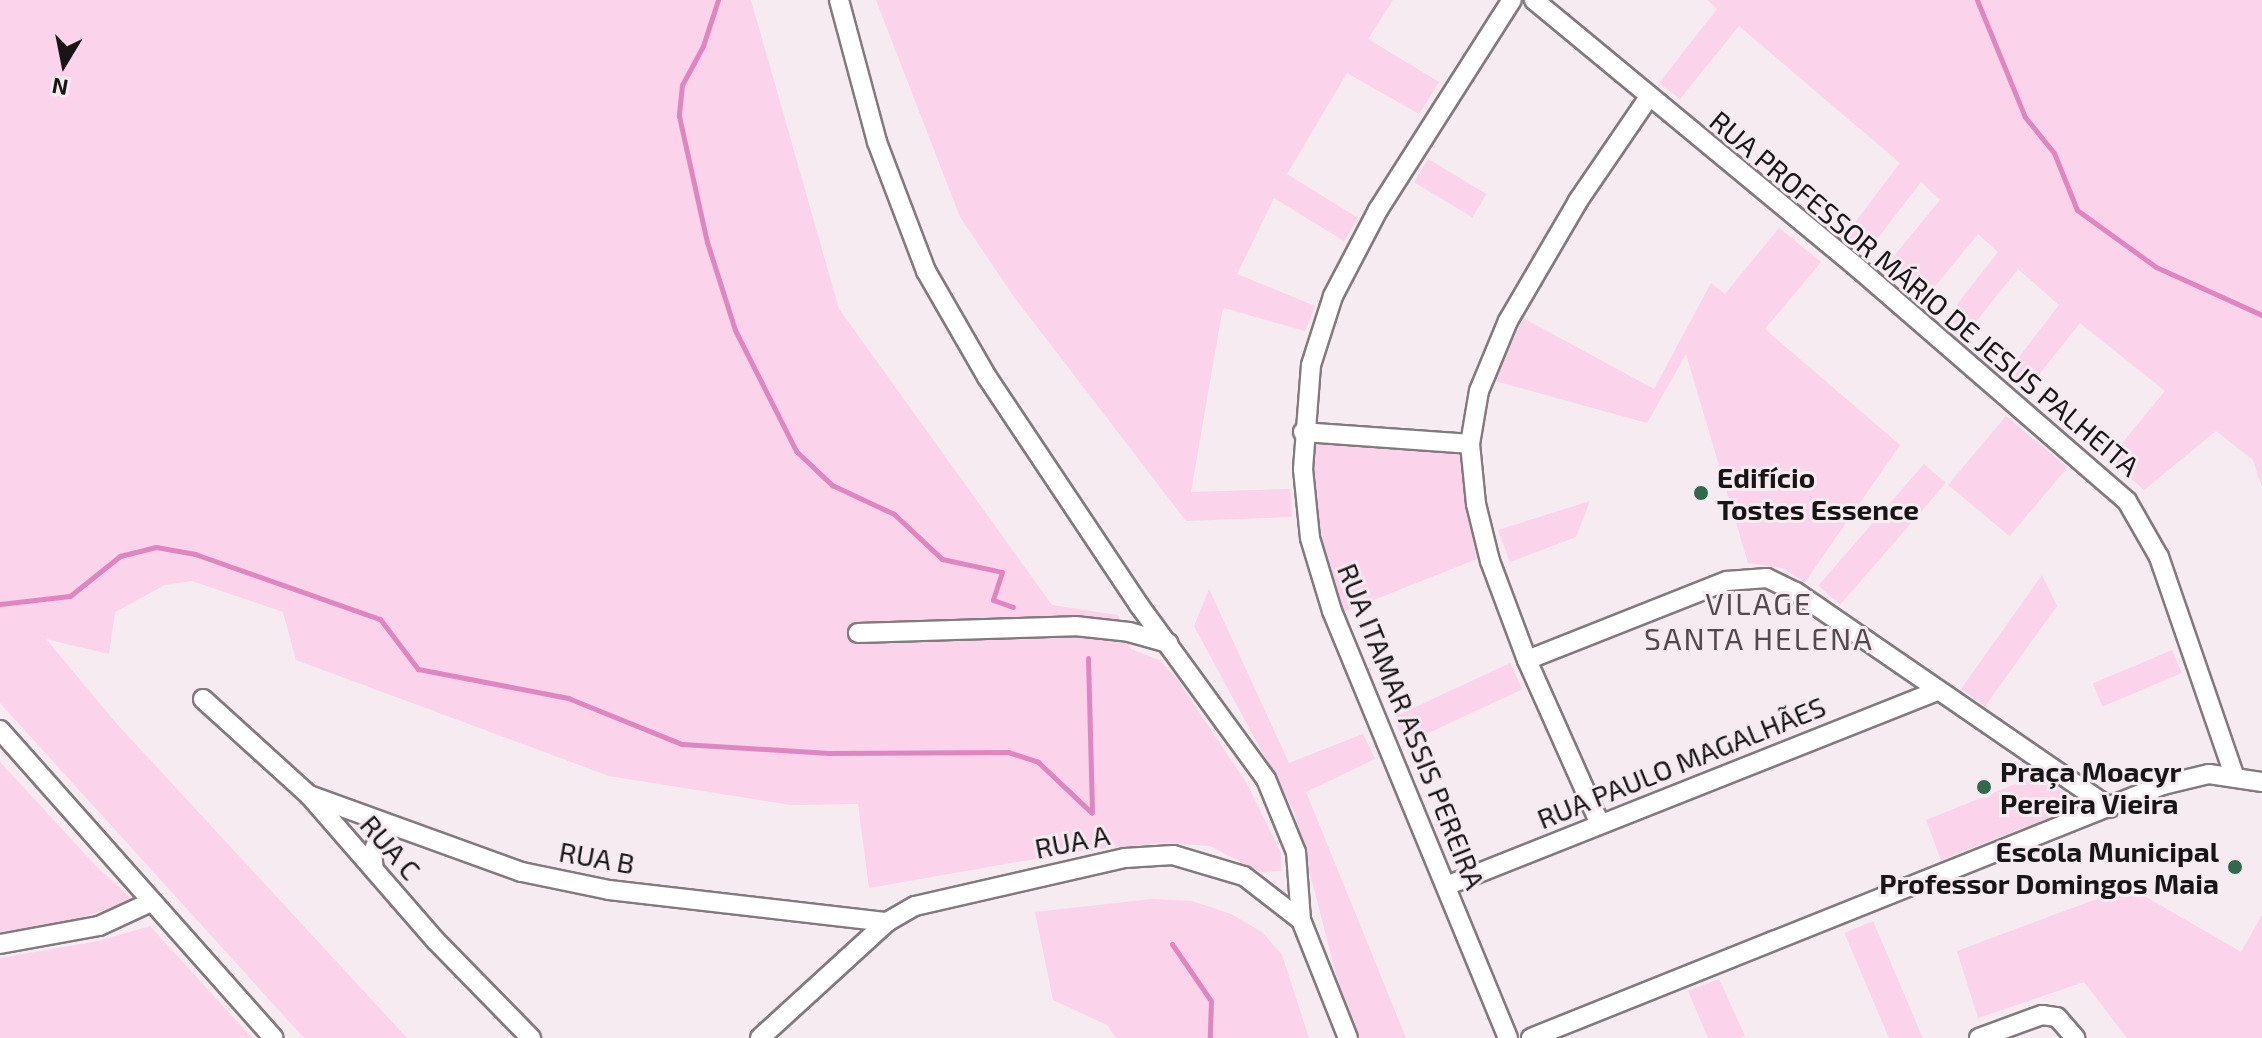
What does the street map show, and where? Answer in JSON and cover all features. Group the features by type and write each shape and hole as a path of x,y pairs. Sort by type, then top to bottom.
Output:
{"street":[{"path":"839,0 881,155 931,280 987,377 1277,800 1296,852 1301,920 1348,1038"},
{"name":"RUA ITAMAR ASSIS PEREIRA","path":"1508,1038 1318,571 1305,506 1303,432 1319,330 1355,249 1512,0"},
{"name":"RUA PROFESSOR MÁRIO DE JESUS PALHEITA","path":"1534,0 1871,279 2127,501 2159,557 2234,775"},
{"path":"1600,824 1527,660 1485,542 1470,444 1479,391 1508,321 1649,97"},
{"path":"1303,432 1470,444"},
{"path":"1527,660 1727,581 1754,576 1796,592 2110,808"},
{"path":"858,633 1075,626 1129,632 1168,643"},
{"name":"RUA PAULO MAGALHÃES","path":"1446,886 1937,691"},
{"name":"RUA C","path":"203,699 309,795 374,870 531,1038"},
{"path":"0,730 273,1038"},
{"path":"1531,1038 2179,780 2234,775 2262,782"},
{"name":"RUA B","path":"309,795 522,872 609,890 887,922"},
{"path":"374,870 372,854 379,838 393,826"},
{"name":"RUA A","path":"760,1038 887,922 946,896 1125,858 1173,855 1244,876 1301,920"},
{"path":"0,944 99,926 151,902"},
{"path":"1979,1038 2042,1015 2057,1017 2075,1038"}],"shaded area":[{"path":"0,0 751,0 839,309 1052,605 1118,615 1131,649 1159,660 1177,679 1247,784 1281,853 1281,871 1260,872 1210,846 1163,843 1080,851 869,888 858,804 791,805 609,776 296,660 283,612 192,581 165,585 115,612 109,654 46,639 117,724 407,1038 304,1038 0,703"},
{"path":"876,0 1393,0 1368,39 1439,82 1419,114 1347,73 1287,174 1358,218 1344,241 1274,198 1237,274 1315,306 1305,331 1224,308 1222,312 1191,492 1290,489 1292,517 1186,521 1014,297 960,217"},
{"path":"1707,0 2262,0 2262,487 2253,460 2216,431 2144,490 2109,459 2165,391 2080,323 2029,387 2009,370 2059,305 2018,269 1966,334 1947,317 1998,252 1978,234 1924,300 1885,267 1940,200 1921,182 1867,252 1846,234 1900,163 1739,26 1680,99 1659,83 1717,9"},
{"path":"1428,159 1486,194 1472,217 1414,182"},
{"path":"1779,228 1821,262 1765,329 1900,445 1805,582 1782,568 1748,563 1686,354 1647,423 1495,381 1523,318 1654,389 1711,283 1725,294"},
{"path":"2006,416 2067,467 2009,536 1948,485"},
{"path":"1311,443 1460,453 1477,559 1343,612 1318,526"},
{"path":"1924,464 1946,483 1840,605 1818,586"},
{"path":"1590,501 1576,537 1510,562 1498,530"},
{"path":"2042,575 2057,606 1985,706 1961,689"},
{"path":"1209,589 1289,763 1363,734 1375,759 1306,792 1406,1038 1359,1038 1339,986 1294,811 1194,626"},
{"path":"2172,650 2182,673 2103,707 2093,684"},
{"path":"1510,663 1522,689 1405,744 1393,718"},
{"path":"0,762 97,867 133,900 60,925 0,932"},
{"path":"2038,775 2081,805 1941,860 1926,820"},
{"path":"2129,887 2241,952 2262,915 2262,1038 2127,1038 2084,982 1978,1018 1957,951"},
{"path":"1152,899 1192,901 1231,914 1262,932 1282,955 1309,1038 1116,1038 1107,1025 1053,1000 1035,912"},
{"path":"1873,921 1923,1038 1889,1038 1844,933"},
{"path":"150,926 252,1038 0,1038 0,958 98,941"},
{"path":"1719,979 1745,1036 1741,1038 1708,1038 1688,991"}],"waterway":[{"path":"718,0 703,46 682,85 679,116 707,242 735,330 796,451 832,485 894,514 942,559 1002,572 993,600 1013,607"},
{"path":"1977,0 2025,117 2054,153 2077,210 2156,267 2262,315"},
{"path":"0,604 70,596 120,556 156,547 195,554 380,619 418,669 568,698 682,744 829,753 1008,752 1038,762 1092,813"},
{"path":"1088,658 1092,812"},
{"path":"1172,944 1211,1001 1210,1038"}],"place":[{"name":"Edifício Tostes Essence","path":"1701,493"},
{"name":"Praça Moacyr Pereira Vieira","path":"1984,787"},
{"name":"Escola Municipal Professor Domingos Maia","path":"2235,867"}],"district":[{"name":"VILAGE SANTA HELENA","path":"1759,620"}]}
